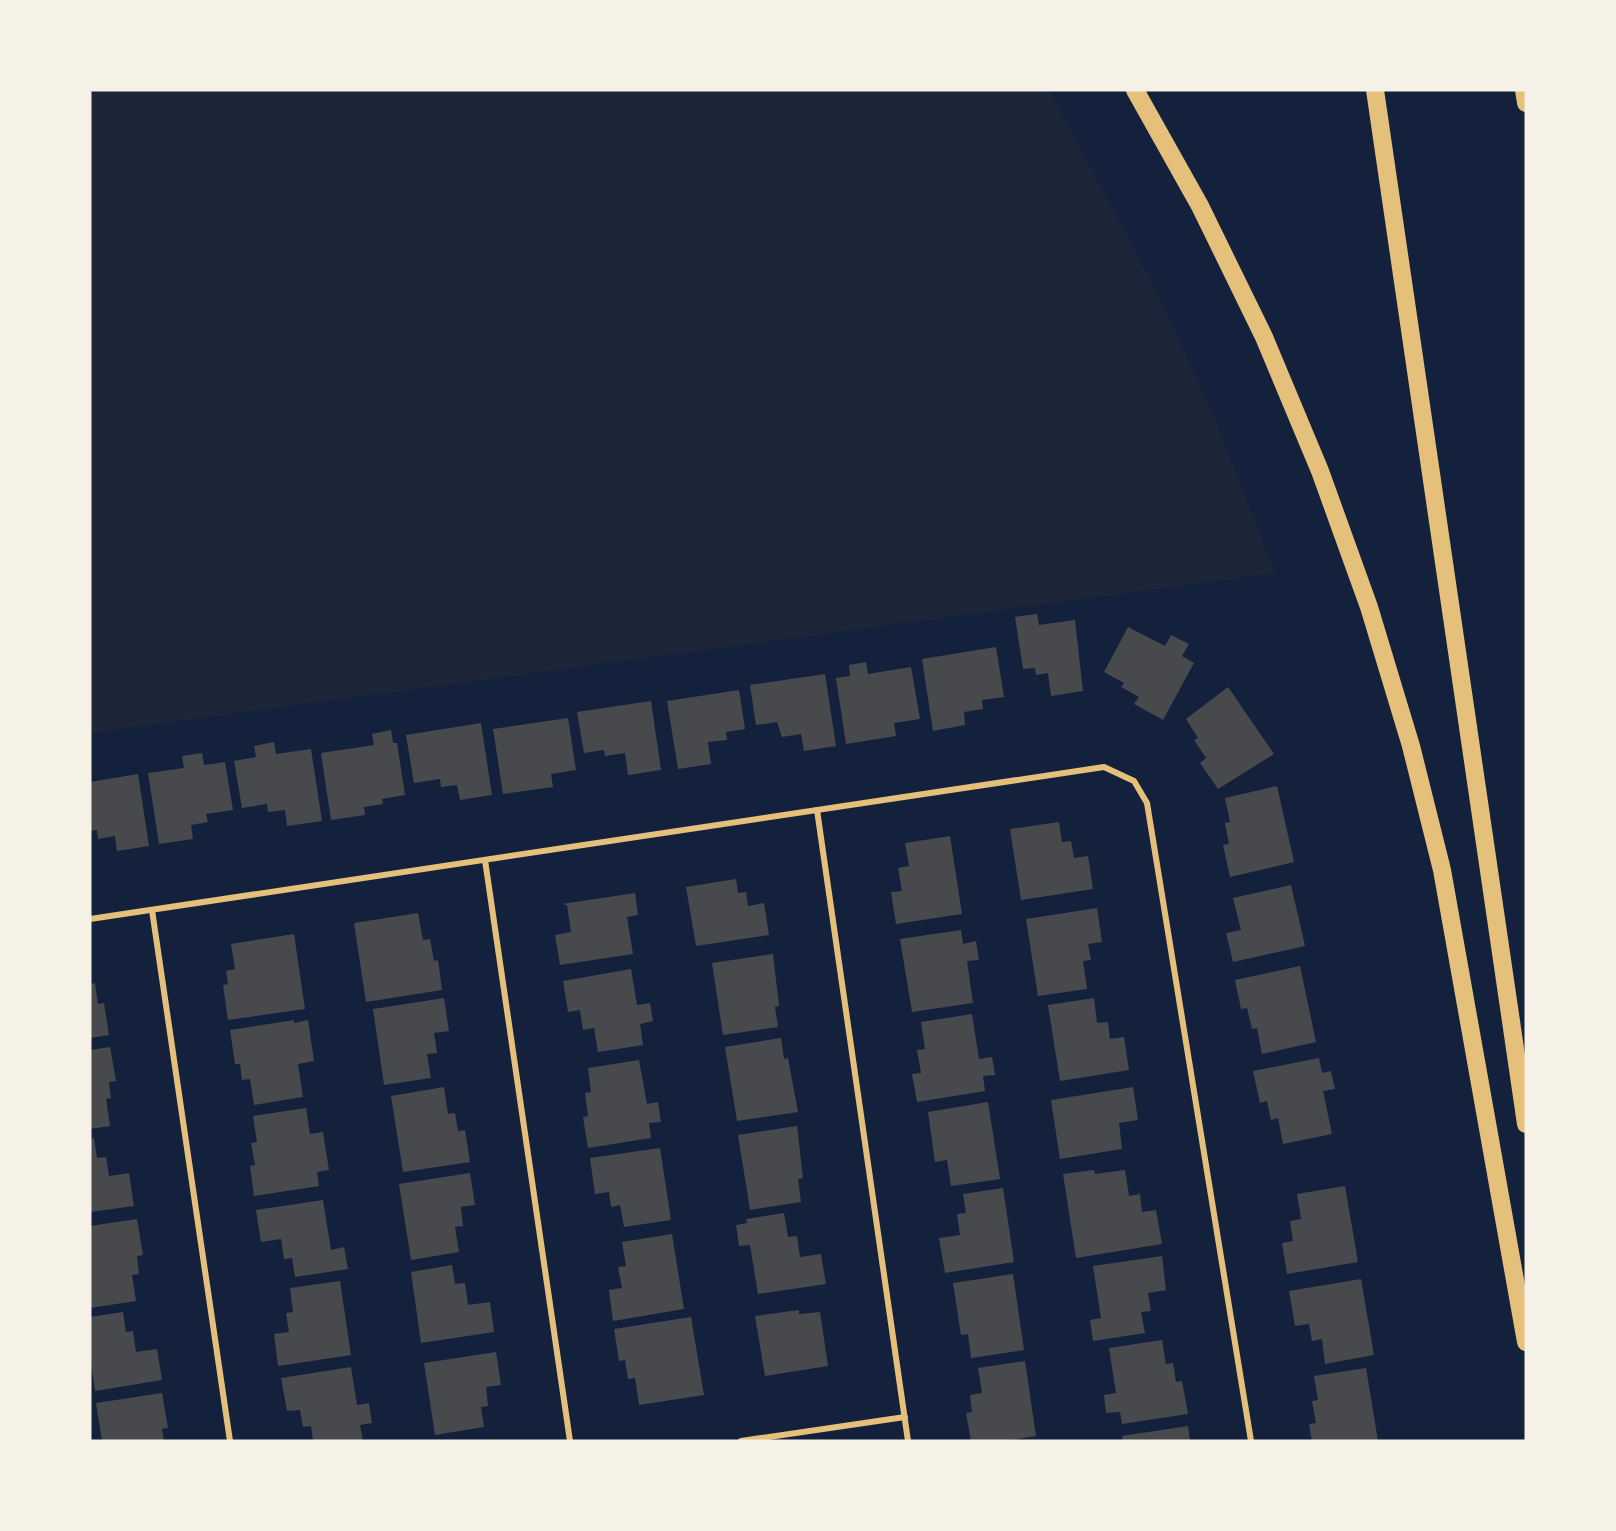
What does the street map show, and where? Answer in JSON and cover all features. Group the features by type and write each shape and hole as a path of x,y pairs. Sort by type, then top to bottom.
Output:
{"highway":[{"path":"1135,90 1200,206 1264,337 1320,471 1369,607 1411,746 1442,870 1526,1342"},
{"path":"1375,90 1526,1124"},
{"path":"1524,90 1526,103"}],"street":[{"path":"90,919 1104,767 1134,781 1147,803 1251,1441"},
{"path":"817,810 908,1441"},
{"path":"485,860 570,1441"},
{"path":"152,910 230,1441"},
{"path":"741,1441 905,1417"}],"shaded area":[{"path":"90,90 1049,90 1153,284 1212,412 1275,573 90,733"}],"building":[{"path":"1037,614 1039,625 1075,620 1083,691 1051,696 1048,673 1036,675 1035,668 1023,669 1015,617"},
{"path":"1128,627 1165,646 1171,635 1189,644 1182,656 1194,663 1163,720 1134,704 1139,697 1121,687 1124,683 1104,672"},
{"path":"996,647 1004,697 982,700 983,709 964,712 965,725 933,731 922,659"},
{"path":"866,662 868,674 911,667 920,719 894,723 896,736 846,744 836,678 850,676 849,665"},
{"path":"825,674 836,746 804,751 801,734 782,737 777,722 756,725 750,685"},
{"path":"1228,687 1274,754 1218,789 1200,763 1206,758 1194,740 1198,738 1186,719"},
{"path":"739,690 745,729 726,732 727,740 708,742 711,764 678,769 667,701"},
{"path":"651,701 661,770 628,775 625,753 605,756 604,750 584,753 577,712"},
{"path":"568,718 576,770 551,774 553,787 503,794 493,729"},
{"path":"481,723 492,795 460,800 457,785 441,787 440,779 414,783 406,735"},
{"path":"391,730 393,743 397,743 405,795 382,799 383,804 364,807 365,815 331,820 321,753 374,745 372,734"},
{"path":"274,742 276,754 311,749 322,821 287,826 285,810 268,812 267,804 242,808 234,761 256,757 254,746"},
{"path":"202,753 204,765 225,762 233,810 206,814 208,822 191,825 193,839 159,844 148,773 184,768 182,756"},
{"path":"138,774 149,846 117,851 115,836 98,839 97,830 90,831 90,782"},
{"path":"1277,786 1294,862 1230,877 1223,845 1229,844 1225,823 1230,822 1225,798"},
{"path":"1059,822 1062,842 1071,841 1074,858 1088,856 1093,889 1021,900 1010,829"},
{"path":"950,836 962,914 896,924 891,892 902,891 898,868 909,866 905,843"},
{"path":"736,879 738,893 746,892 748,906 764,903 769,935 696,946 686,887"},
{"path":"1291,885 1305,946 1233,962 1226,933 1241,930 1233,898"},
{"path":"635,893 638,915 627,917 633,954 560,965 555,935 571,932 567,905 562,904"},
{"path":"1097,908 1102,942 1088,944 1091,960 1083,961 1087,989 1038,996 1026,919"},
{"path":"418,913 423,940 430,939 434,961 438,960 442,990 366,1002 354,923"},
{"path":"961,930 963,944 976,941 979,960 967,961 973,1003 912,1012 900,939"},
{"path":"294,934 305,1009 228,1020 223,985 228,984 226,971 235,969 231,944"},
{"path":"773,954 779,1006 775,1007 778,1027 723,1035 712,963"},
{"path":"1300,966 1316,1042 1262,1054 1257,1028 1252,1029 1247,1008 1241,1009 1235,980"},
{"path":"631,969 637,1005 650,1003 653,1021 640,1024 643,1045 598,1052 594,1028 583,1030 580,1010 568,1012 563,981"},
{"path":"95,983 98,1004 104,1003 109,1035 90,1038 90,984"},
{"path":"444,998 449,1031 434,1033 437,1053 427,1054 431,1078 384,1085 373,1009"},
{"path":"1094,998 1097,1023 1108,1022 1110,1039 1124,1037 1129,1070 1060,1081 1048,1005"},
{"path":"972,1014 979,1059 992,1057 995,1075 983,1076 985,1091 917,1102 912,1074 921,1073 917,1050 925,1049 921,1022"},
{"path":"294,1020 294,1023 308,1020 314,1061 298,1064 303,1097 254,1105 250,1079 242,1080 240,1064 235,1064 230,1030"},
{"path":"781,1038 784,1059 788,1058 798,1112 737,1121 725,1047"},
{"path":"110,1047 116,1081 109,1082 111,1098 106,1099 110,1126 90,1129 90,1050"},
{"path":"1319,1058 1322,1073 1331,1071 1335,1089 1323,1091 1332,1134 1283,1144 1278,1118 1271,1120 1267,1101 1260,1103 1253,1071"},
{"path":"639,1060 647,1104 658,1102 661,1122 649,1123 651,1138 588,1148 583,1117 588,1116 585,1093 591,1092 588,1068"},
{"path":"444,1087 448,1114 455,1113 458,1131 465,1130 470,1162 403,1172 391,1096"},
{"path":"1133,1087 1138,1120 1119,1123 1122,1149 1060,1159 1051,1100"},
{"path":"988,1102 1000,1179 951,1186 947,1160 935,1162 928,1112"},
{"path":"306,1108 310,1134 323,1132 329,1170 317,1172 319,1186 254,1196 250,1166 255,1165 251,1143 257,1142 253,1116"},
{"path":"797,1126 803,1178 798,1179 801,1202 750,1210 738,1135"},
{"path":"94,1138 97,1158 106,1157 109,1176 129,1173 134,1206 90,1212 90,1139"},
{"path":"660,1148 671,1220 624,1227 620,1205 611,1207 609,1192 595,1194 590,1158"},
{"path":"1094,1170 1095,1174 1125,1170 1129,1196 1140,1194 1142,1212 1156,1210 1162,1244 1076,1258 1063,1174"},
{"path":"470,1173 475,1205 461,1207 463,1226 455,1227 459,1252 411,1260 399,1184"},
{"path":"1345,1186 1358,1262 1287,1274 1282,1243 1293,1241 1290,1221 1301,1219 1297,1194"},
{"path":"1003,1188 1014,1262 945,1273 939,1238 960,1235 957,1214 966,1213 963,1194"},
{"path":"323,1200 331,1250 344,1247 348,1269 295,1277 292,1258 284,1259 281,1239 261,1242 256,1210"},
{"path":"784,1213 788,1237 797,1236 800,1257 821,1254 826,1284 758,1294 750,1245 739,1246 736,1225 747,1223 746,1219"},
{"path":"137,1219 143,1255 137,1256 139,1274 132,1275 136,1301 90,1308 90,1226"},
{"path":"672,1234 684,1309 613,1321 609,1290 622,1288 618,1267 626,1266 622,1242"},
{"path":"1162,1256 1166,1290 1148,1293 1151,1311 1141,1312 1145,1333 1093,1341 1090,1320 1101,1318 1093,1266"},
{"path":"452,1265 455,1284 465,1283 468,1305 490,1302 494,1332 421,1343 411,1272"},
{"path":"1013,1274 1024,1350 971,1358 968,1334 961,1335 953,1283"},
{"path":"1361,1279 1374,1355 1325,1364 1322,1339 1312,1341 1309,1324 1295,1326 1289,1291"},
{"path":"340,1281 351,1355 278,1366 274,1334 289,1332 286,1313 293,1312 290,1288"},
{"path":"799,1310 799,1314 820,1312 828,1366 765,1376 755,1316"},
{"path":"123,1312 126,1332 133,1331 136,1352 157,1349 162,1380 95,1391 90,1357 90,1317"},
{"path":"691,1317 704,1395 639,1405 635,1378 628,1379 625,1360 619,1361 614,1329"},
{"path":"1162,1340 1166,1364 1173,1363 1176,1382 1182,1381 1188,1414 1122,1424 1120,1412 1106,1413 1104,1395 1116,1393 1109,1348"},
{"path":"496,1352 501,1385 486,1387 488,1406 481,1407 484,1427 435,1435 424,1363"},
{"path":"1025,1361 1036,1436 1005,1441 971,1441 966,1413 972,1412 970,1395 982,1393 978,1368"},
{"path":"351,1367 357,1405 369,1403 372,1423 360,1425 363,1441 313,1441 311,1426 303,1427 300,1410 287,1411 281,1378"},
{"path":"1366,1368 1378,1441 1312,1441 1309,1424 1316,1423 1312,1401 1318,1400 1314,1376"},
{"path":"162,1393 168,1428 162,1429 164,1441 102,1441 96,1403"},
{"path":"1188,1426 1190,1441 1123,1441 1122,1436"}]}
